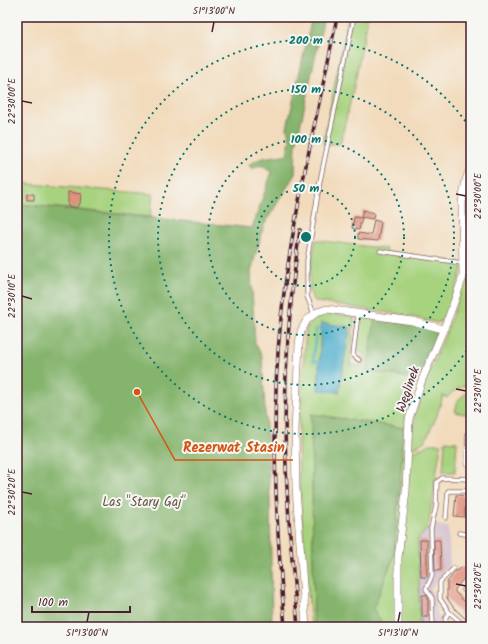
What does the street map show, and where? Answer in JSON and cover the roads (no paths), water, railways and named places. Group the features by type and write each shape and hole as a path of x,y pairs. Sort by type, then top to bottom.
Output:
{"street":[{"name":"Węglinek","path":"398,627 398,558 406,491 409,419 422,380 461,284 464,264 462,202 466,180 471,166"},
{"path":"306,627 296,488 296,417 300,337 306,320 314,314 327,310 412,321 443,329"}],"lane":[{"path":"314,314 307,296 307,261 320,181 354,17"},
{"path":"380,251 464,264"},
{"path":"358,313 353,355 358,360"},
{"path":"468,432 467,464 471,466"},
{"path":"433,627 432,598 426,589 432,576 431,528 436,506 437,482 442,478 471,479"},
{"path":"446,518 448,491 471,491"},
{"path":"459,532 471,535"},
{"path":"471,550 469,560 471,563"},
{"path":"454,568 440,582 440,599 449,612 466,627"},
{"path":"471,583 464,590 471,597"},
{"path":"449,612 445,620 449,627"}],"water":[{"path":"321,323 350,327 339,392 318,390"}],"waterway":[{"path":"313,361 316,328"},
{"path":"313,361 319,362"}],"railway":[{"path":"285,627 279,550 275,434 281,318 298,205 337,17"},
{"path":"298,627 288,506 285,407 287,348 292,289 300,230"}],"place":[{"name":"Rezerwat Stasin","path":"137,392"}],"park label":[{"name":"Las \"Stary Gaj\"","path":"144,501"}]}
